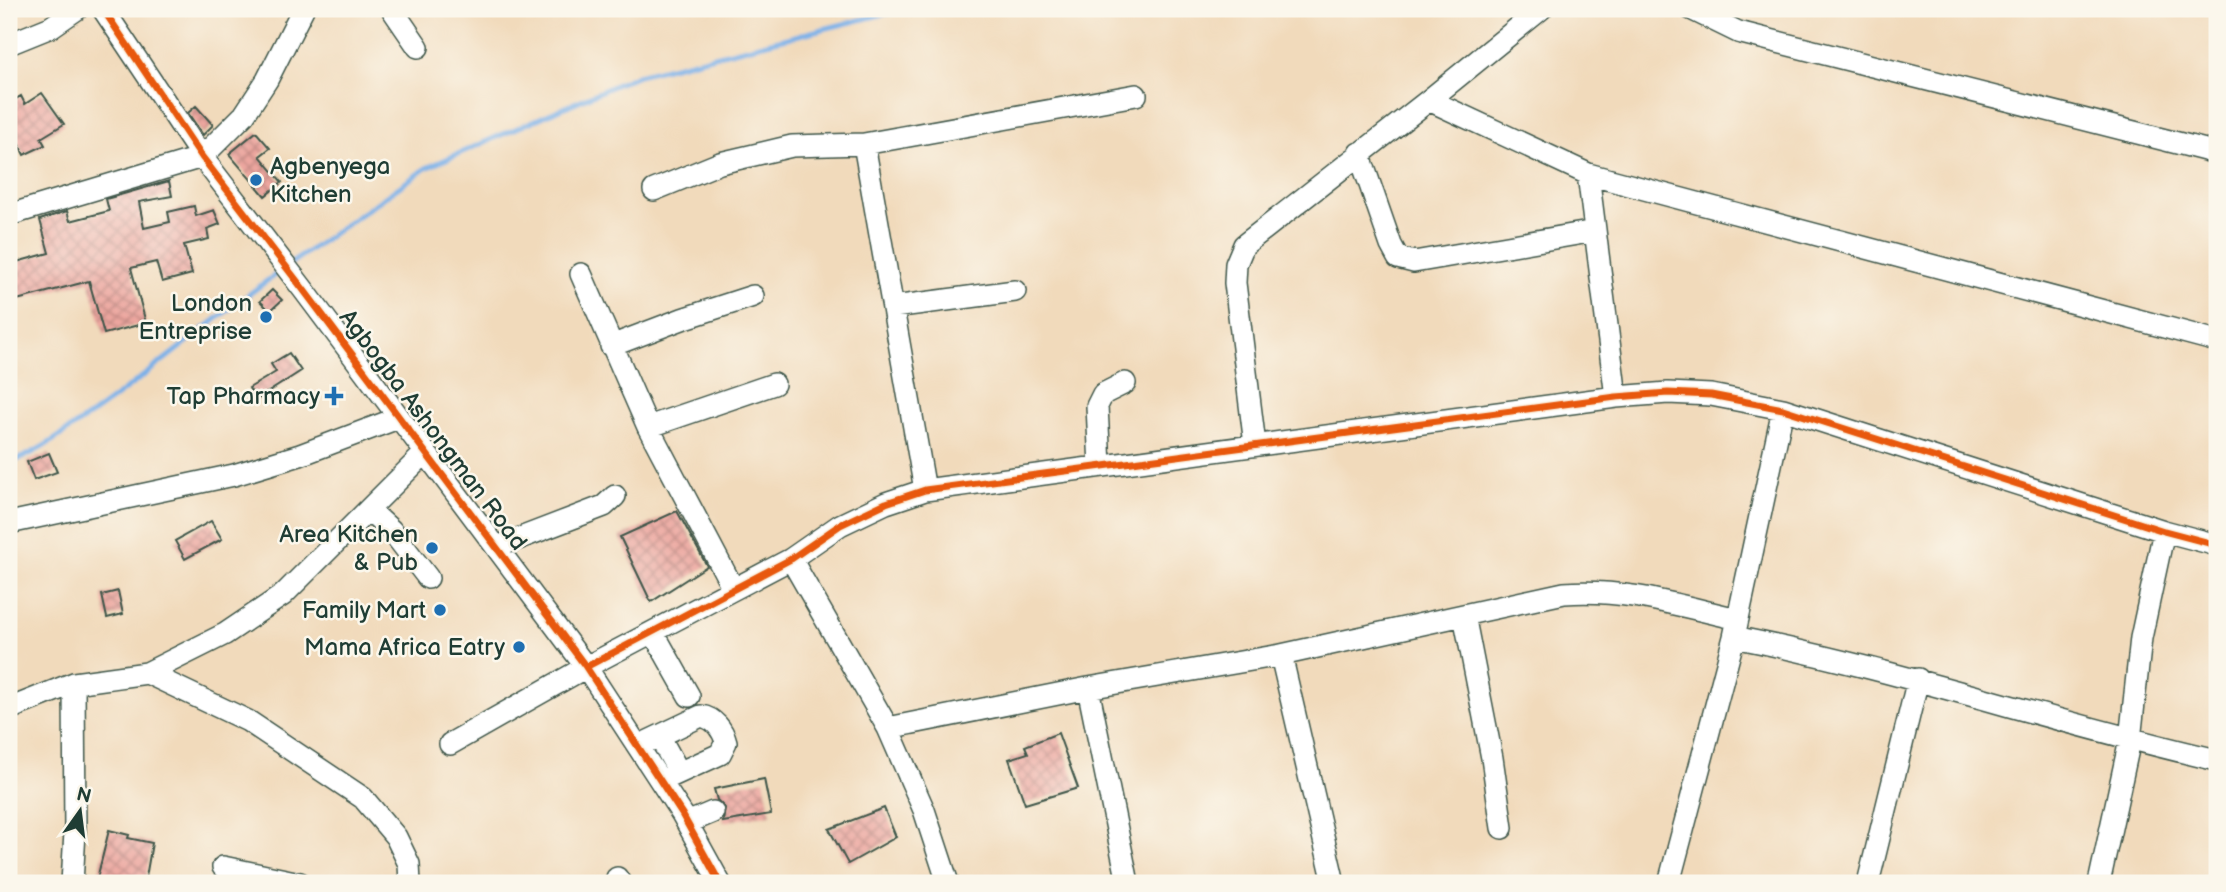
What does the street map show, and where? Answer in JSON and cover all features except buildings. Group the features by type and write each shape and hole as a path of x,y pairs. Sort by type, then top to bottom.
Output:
{"street":[{"path":"9,44 51,27 77,9"},
{"name":"Agbogba Ashongman Road","path":"103,9 202,158 586,667 638,746 670,776 687,823 720,883"},
{"path":"9,215 202,158 244,115 267,80 303,9"},
{"path":"392,9 418,47"},
{"path":"1255,445 1235,283 1236,264 1244,246 1541,9"},
{"path":"1691,9 1738,32 2217,153"},
{"path":"654,190 720,163 792,145 864,144 1136,95"},
{"path":"1429,100 1588,174 2217,341"},
{"path":"864,144 925,490"},
{"path":"1359,153 1398,258 1414,262 1595,231"},
{"path":"1588,174 1616,397"},
{"path":"581,274 648,427 733,588"},
{"path":"893,307 1016,291"},
{"path":"611,346 753,296"},
{"path":"1100,466 1097,406 1103,394 1125,383"},
{"path":"648,427 774,384"},
{"path":"450,744 586,667 791,559 840,525 886,503 925,490 1616,397 1668,393 1711,395 1783,409 2164,531 2217,545"},
{"path":"1669,883 1736,628 1783,409"},
{"path":"9,523 234,475 300,455 398,418"},
{"path":"9,709 74,684 147,673 225,634 283,595 426,452"},
{"path":"497,547 604,506 615,496"},
{"path":"369,510 391,530 428,578"},
{"path":"2099,883 2130,740 2141,638 2164,531"},
{"path":"791,559 888,727 924,810 948,883"},
{"path":"888,727 1088,688 1281,655 1564,593 1594,591 1627,594 1736,628 2130,740 2217,760"},
{"path":"1464,615 1492,758 1502,828"},
{"path":"653,632 689,696"},
{"path":"1281,655 1334,883"},
{"path":"147,673 248,721 363,798 396,837 409,864 410,883"},
{"path":"1868,883 1918,679"},
{"path":"72,883 75,832 74,684"},
{"path":"1088,688 1128,883"},
{"path":"638,746 659,736 701,716 712,720 726,742 720,754 670,776 659,736"},
{"path":"687,823 713,811"},
{"path":"223,867 269,880 300,883"}],"waterway":[{"path":"290,264 426,168 638,75 904,9"},
{"path":"9,463 42,447 92,414 282,270"}],"cycle path":[{"path":"103,9 202,157 586,667 682,814 720,883"},
{"path":"586,667 791,559 840,525 886,503 925,490 1616,397 1668,393 1711,395 1783,409 2164,531 2217,545"}],"place":[{"name":"Agbenyega Kitchen","path":"256,180"},
{"name":"London Entreprise","path":"266,317"},
{"name":"Tap Pharmacy","path":"334,396"},
{"name":"Area Kitchen & Pub","path":"432,548"},
{"name":"Family Mart","path":"440,610"},
{"name":"Mama Africa Eatry","path":"519,647"}]}
